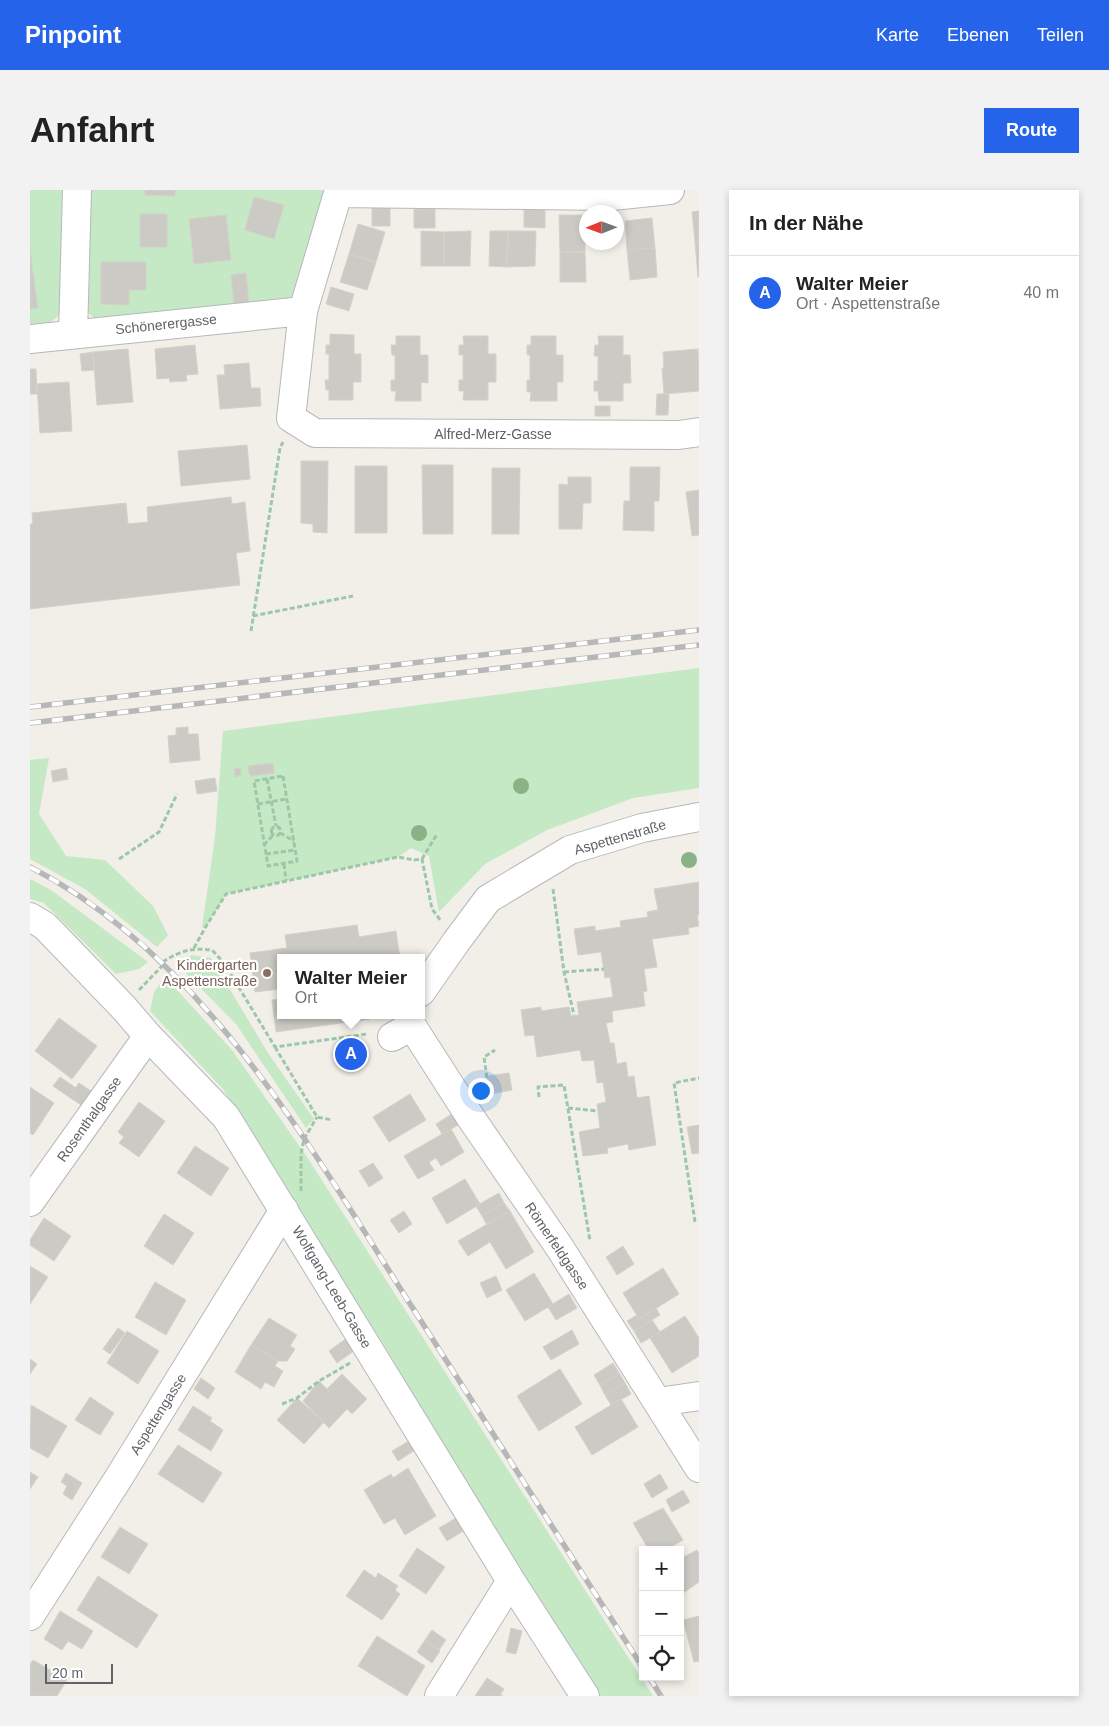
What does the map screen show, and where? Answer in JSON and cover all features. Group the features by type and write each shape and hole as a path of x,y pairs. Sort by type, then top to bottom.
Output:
{"street":[{"path":"73,334 77,190"},
{"path":"291,418 303,311 339,191 612,196 670,190"},
{"name":"Schönerergasse","path":"30,339 303,311"},
{"name":"Alfred-Merz-Gasse","path":"291,418 315,433 679,435 699,432"},
{"name":"Aspettenstraße","path":"425,986 488,899 570,850 642,828 699,817"},
{"name":"Wolfgang-Leeb-Gasse","path":"30,918 45,926 226,1117 511,1581 585,1696"},
{"name":"Römerfeldgasse","path":"406,1026 560,1248 699,1468"},
{"name":"Rosenthalgasse","path":"30,1202 148,1036"},
{"name":"Aspettengasse","path":"30,1616 284,1210"},
{"path":"658,1402 699,1396"},
{"path":"439,1696 511,1581"}],"path":[{"path":"251,631 280,448 291,418"},
{"path":"253,616 353,596"},
{"path":"283,776 286,799 297,861 268,866 254,781 283,776"},
{"path":"267,779 276,826 273,828 274,834"},
{"path":"119,859 159,832 178,794"},
{"path":"258,804 286,799"},
{"path":"276,826 281,830 280,833"},
{"path":"264,845 274,834 280,833 294,841"},
{"path":"437,834 422,859 432,909 456,942"},
{"path":"266,854 295,850"},
{"path":"194,948 204,928 226,894 398,857 414,860 422,859"},
{"path":"550,861 564,972 574,1015"},
{"path":"284,864 286,881"},
{"path":"124,1008 157,969 164,964 164,961 176,954 194,948 212,950 224,963 317,1117 332,1120"},
{"path":"564,972 604,969"},
{"path":"275,1047 371,1034 406,1026"},
{"path":"490,1103 484,1057 495,1050"},
{"path":"696,1222 674,1083 699,1078"},
{"path":"539,1097 538,1087 564,1084 590,1240"},
{"path":"568,1108 598,1111"},
{"path":"284,1210 301,1191 301,1154 304,1139 317,1117"},
{"path":"282,1404 297,1398 319,1381 370,1350"}],"green space":[{"path":"30,190 62,190 60,314 43,329 30,330"},
{"path":"88,190 324,190 292,299 94,318 85,310"},
{"path":"699,668 699,788 633,798 547,830 485,864 439,912 429,856 411,848 398,857 226,894 205,928 202,927 215,837 223,731"},
{"path":"49,758 39,814 66,856 105,860 153,906 168,935 157,947 85,889 30,859 30,760"},
{"path":"30,879 51,890 148,962 139,969 116,974 44,903 30,899"},
{"path":"192,955 211,958 268,1053 314,1119 306,1128 236,1024 177,964"},
{"path":"165,977 232,1050 307,1157 639,1674 639,1681 643,1681 653,1696 601,1696 590,1682 382,1342 223,1089 150,1011 154,992"}],"building":[{"path":"145,190 175,190 175,196 145,195"},
{"path":"254,197 284,205 274,239 245,230"},
{"path":"372,208 390,208 390,226 372,226"},
{"path":"414,209 435,209 435,228 414,228"},
{"path":"524,209 545,209 545,228 524,227"},
{"path":"699,211 699,242 695,242 692,212"},
{"path":"140,214 167,214 167,247 140,247"},
{"path":"226,215 231,260 194,264 189,219"},
{"path":"559,215 579,215 579,250 585,250 585,252 560,252"},
{"path":"652,218 655,248 627,250 625,221"},
{"path":"358,224 385,232 376,262 349,254"},
{"path":"421,231 444,232 444,266 421,266"},
{"path":"471,231 470,266 444,266 444,232"},
{"path":"490,231 508,231 507,267 489,266"},
{"path":"508,231 536,231 535,266 507,267"},
{"path":"695,242 699,242 699,277 698,277"},
{"path":"30,248 33,274 30,274"},
{"path":"655,248 657,277 630,280 627,250"},
{"path":"560,252 585,252 586,282 560,282"},
{"path":"349,254 376,262 367,290 340,282"},
{"path":"101,262 146,262 146,290 129,290 129,305 101,304"},
{"path":"246,273 249,303 234,304 231,275"},
{"path":"30,274 33,274 38,308 30,309"},
{"path":"331,287 354,294 349,311 326,304"},
{"path":"330,334 354,335 354,354 361,354 361,382 353,382 353,400 329,400 329,390 326,390 325,380 329,380 329,354 326,354 326,345 330,345"},
{"path":"396,336 420,336 420,355 428,355 428,383 421,382 421,401 395,401 396,391 391,391 391,380 395,380 395,355 392,355 391,345 396,345"},
{"path":"463,336 488,336 488,354 496,354 496,382 488,382 488,400 463,400 464,391 459,391 459,380 463,380 463,355 459,355 459,345 464,345"},
{"path":"531,336 556,336 556,355 563,355 563,382 557,382 557,401 530,401 531,392 527,392 527,380 530,380 530,355 527,355 527,345 531,345"},
{"path":"598,336 623,336 623,355 630,355 631,383 623,383 623,401 599,401 598,391 594,391 594,381 598,381 598,356 594,356 595,345 599,345"},
{"path":"195,345 198,374 186,375 187,381 170,382 169,378 157,379 155,349"},
{"path":"128,349 133,402 97,405 93,352"},
{"path":"698,349 699,391 664,394 663,352"},
{"path":"93,352 94,370 82,371 80,354"},
{"path":"249,363 251,388 260,388 261,406 220,409 217,375 225,375 224,365"},
{"path":"30,369 36,369 37,394 30,394"},
{"path":"69,382 72,431 40,433 37,384"},
{"path":"657,394 669,394 668,415 656,415"},
{"path":"595,406 610,406 610,416 595,416"},
{"path":"247,445 250,479 181,486 178,451"},
{"path":"301,461 328,461 327,533 313,532 313,524 301,523"},
{"path":"422,465 453,465 453,534 423,534"},
{"path":"355,466 387,466 387,533 355,533"},
{"path":"630,467 660,467 659,501 654,501 654,531 623,530 624,501 630,501"},
{"path":"492,468 520,468 519,534 492,534"},
{"path":"568,477 591,477 591,503 583,503 582,529 559,529 559,484 568,485"},
{"path":"699,490 699,535 692,536 686,492"},
{"path":"231,497 232,504 245,502 250,551 236,553 240,585 30,609 30,524 33,524 32,513 126,503 128,524 148,522 147,507"},
{"path":"188,727 188,734 198,734 200,760 170,763 168,736 176,735 176,728"},
{"path":"273,763 274,773 250,776 248,766"},
{"path":"66,768 68,779 53,782 51,771"},
{"path":"240,768 241,775 235,777 234,769"},
{"path":"215,778 217,791 197,794 195,781"},
{"path":"699,882 699,915 697,915 699,926 688,928 689,934 652,939 657,967 644,969 647,991 643,992 645,1006 612,1011 613,1022 606,1023 610,1043 614,1043 617,1064 626,1062 628,1077 634,1076 637,1098 649,1096 656,1145 629,1150 628,1144 607,1148 608,1153 583,1156 579,1132 600,1128 597,1104 606,1102 603,1082 597,1083 594,1060 582,1061 580,1050 537,1057 534,1035 525,1036 521,1010 541,1007 541,1011 569,1007 571,1016 579,1015 577,1002 613,997 610,977 605,978 601,952 578,955 574,929 595,926 595,931 621,927 620,921 648,917 647,912 658,910 654,889"},
{"name":"Kindergarten Aspettenstraße","path":"357,925 359,937 396,931 399,954 277,954 277,989 255,992 250,953 287,948 285,935"},
{"name":"Kindergarten Aspettenstraße","path":"277,999 277,1019 370,1019 276,1032 272,1000"},
{"path":"59,1018 97,1046 72,1079 35,1051"},
{"path":"509,1073 512,1090 491,1094 487,1076"},
{"path":"60,1077 76,1088 69,1097 53,1086"},
{"path":"79,1083 94,1093 84,1107 69,1097"},
{"path":"30,1087 54,1103 33,1135 30,1133"},
{"path":"410,1094 426,1120 389,1142 373,1117"},
{"path":"139,1102 165,1121 139,1157 119,1143 124,1137 118,1132"},
{"path":"455,1112 462,1123 442,1134 436,1124"},
{"path":"699,1125 699,1153 692,1154 687,1127"},
{"path":"451,1129 464,1152 441,1166 436,1158 429,1162 434,1170 418,1179 404,1156"},
{"path":"195,1146 229,1168 211,1196 177,1173"},
{"path":"373,1163 383,1178 369,1187 359,1171"},
{"path":"465,1179 480,1204 447,1224 432,1198"},
{"path":"499,1193 504,1203 482,1216 476,1206"},
{"path":"504,1203 510,1211 487,1225 482,1216"},
{"path":"404,1211 412,1224 399,1233 390,1220"},
{"path":"510,1211 534,1252 506,1269 490,1242 468,1256 458,1241"},
{"path":"164,1214 194,1233 173,1265 144,1246"},
{"path":"44,1218 71,1236 54,1261 30,1245 30,1240"},
{"path":"623,1246 634,1264 617,1275 606,1257"},
{"path":"30,1266 48,1277 30,1304"},
{"path":"663,1268 679,1294 639,1319 623,1293"},
{"path":"534,1273 553,1304 525,1321 506,1290"},
{"path":"496,1276 502,1290 487,1298 480,1283"},
{"path":"155,1282 186,1300 166,1335 135,1317"},
{"path":"569,1294 577,1308 556,1320 548,1307"},
{"path":"656,1308 660,1315 634,1331 627,1321 637,1315 639,1319"},
{"path":"685,1316 699,1338 699,1356 672,1373 650,1338"},
{"path":"269,1318 297,1335 290,1346 295,1349 287,1361 278,1361 251,1345"},
{"path":"652,1320 660,1332 641,1343 634,1331"},
{"path":"118,1328 125,1333 110,1354 103,1349"},
{"path":"572,1330 579,1344 551,1360 543,1347"},
{"path":"127,1331 159,1351 138,1384 107,1363"},
{"path":"347,1338 355,1350 337,1363 329,1351"},
{"path":"251,1345 278,1361 275,1366 283,1371 274,1387 265,1382 261,1389 235,1372"},
{"path":"30,1359 37,1364 30,1374"},
{"path":"613,1363 619,1373 600,1385 594,1375"},
{"path":"560,1369 582,1404 539,1431 517,1396"},
{"path":"619,1373 625,1383 605,1395 600,1385"},
{"path":"342,1374 367,1399 352,1414 327,1389"},
{"path":"201,1378 215,1388 208,1399 194,1389"},
{"path":"319,1381 347,1409 329,1428 303,1401"},
{"path":"625,1383 631,1394 611,1405 605,1395"},
{"path":"90,1397 114,1413 100,1435 75,1420"},
{"path":"297,1398 324,1422 304,1444 277,1420"},
{"path":"621,1399 638,1427 592,1455 575,1427"},
{"path":"31,1405 67,1426 48,1458 30,1448"},
{"path":"193,1406 212,1418 210,1421 223,1430 211,1451 178,1430"},
{"path":"409,1441 415,1450 398,1461 392,1451"},
{"path":"178,1445 222,1473 203,1503 158,1474"},
{"path":"408,1468 436,1516 405,1535 395,1518 384,1524 364,1490 391,1474 393,1478"},
{"path":"30,1472 38,1477 30,1489"},
{"path":"66,1473 82,1483 72,1500 63,1494 67,1486 61,1482"},
{"path":"660,1474 668,1488 652,1498 644,1484"},
{"path":"683,1490 690,1502 672,1512 666,1500"},
{"path":"663,1508 683,1540 672,1546 647,1546 633,1523"},
{"path":"456,1518 463,1531 447,1541 439,1528"},
{"path":"120,1527 148,1544 129,1574 101,1557"},
{"path":"417,1548 445,1567 426,1594 399,1576"},
{"path":"697,1550 699,1554 699,1582 684,1593 684,1591 684,1557"},
{"path":"364,1570 376,1578 378,1573 398,1586 395,1590 400,1594 382,1620 346,1596"},
{"path":"98,1576 158,1615 137,1648 77,1610"},
{"path":"60,1611 93,1631 82,1649 68,1641 62,1650 44,1639"},
{"path":"699,1616 699,1661 694,1662 684,1620"},
{"path":"511,1628 522,1631 516,1654 506,1652"},
{"path":"432,1630 446,1640 439,1650 425,1640"},
{"path":"377,1636 425,1666 407,1696 358,1666"},
{"path":"425,1640 440,1651 432,1663 417,1652"},
{"path":"33,1660 67,1680 57,1696 30,1696 30,1664"},
{"path":"487,1678 504,1689 500,1695 503,1696 475,1696"}],"railway":[{"path":"30,707 699,630"},
{"path":"30,723 699,645"},
{"path":"30,867 93,906 150,952 202,1004 249,1062 335,1185 639,1662"},
{"path":"652,1681 661,1696"}],"place":[{"name":"Kindergarten Aspettenstraße","path":"267,973"},
{"name":"Walter Meier","path":"351,1054"}]}
